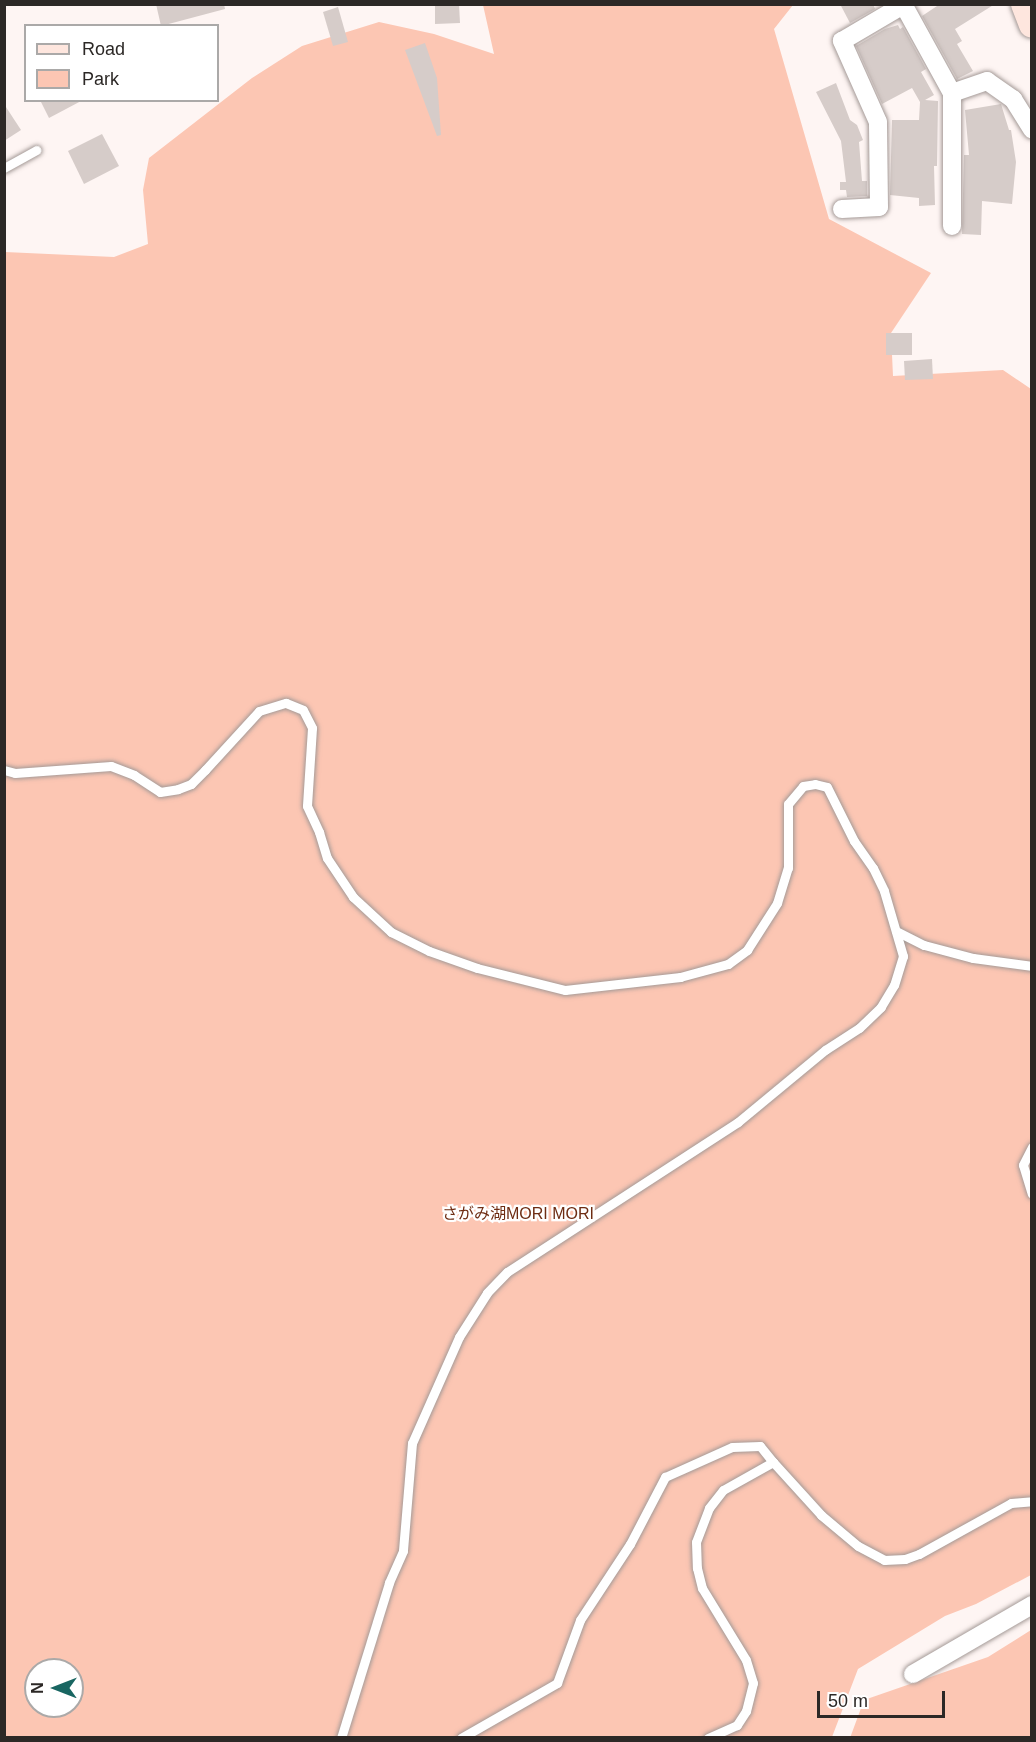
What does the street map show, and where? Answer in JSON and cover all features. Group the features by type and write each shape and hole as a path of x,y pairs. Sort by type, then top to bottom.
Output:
{"main road":[{"path":"1024,4 1032,24"}],"street":[{"path":"842,209 879,207 878,122 842,41 903,5 952,93 952,226"},
{"path":"952,93 987,81 1013,99 1032,130"},
{"path":"913,1674 1032,1605"}],"lane":[{"path":"4,168 36,150"},
{"path":"4,770 15,773 111,766 134,775 160,792 178,789 190,784 205,770 260,711 286,703 303,710 312,728 307,806 327,858 353,897 391,932 429,951 477,968 565,990 680,977 728,964 747,950 777,903 788,868 788,804 803,786 815,784 827,787 854,841 873,868 884,891 903,957 894,986 881,1006 859,1028 825,1050 738,1122 507,1272 487,1293 459,1337 412,1443 403,1551 389,1582 341,1737"},
{"path":"896,931 934,948 973,958 1032,966"},
{"path":"1032,1147 1023,1165 1032,1194"},
{"path":"461,1737 557,1683 580,1620 630,1544 665,1477 732,1447 760,1446 821,1515 858,1546 884,1560 905,1559 920,1554 1011,1503 1032,1501"},
{"path":"708,1737 737,1725 746,1711 753,1683 746,1660 702,1588 697,1568 696,1542 709,1508 723,1490 773,1462"}],"green space":[{"name":"さがみ湖MORI MORI","path":"483,5 793,5 774,29 829,219 931,273 891,333 893,376 1003,370 1031,389 1031,1575 976,1604 945,1616 858,1669 832,1737 5,1738 5,252 114,257 148,244 143,190 149,158 252,78 302,46 379,22 434,34 494,54"},
{"path":"1031,1630 1031,1737 850,1738 864,1700 988,1657"}],"building":[{"path":"156,4 224,4 225,9 169,24 161,24"},
{"path":"435,4 459,4 460,23 435,24"},
{"path":"840,4 873,4 875,9 850,23"},
{"path":"940,4 995,4 955,29 962,41 957,44 973,71 957,79 922,16"},
{"path":"338,7 348,42 333,46 323,12"},
{"path":"898,25 900,29 903,27 926,69 921,72 934,95 925,100 938,101 937,166 934,166 935,205 919,206 919,198 890,195 892,120 919,120 920,102 912,88 882,104 856,46 885,29"},
{"path":"425,43 437,78 441,135 437,136 405,50"},
{"path":"836,83 850,120 857,125 863,140 859,142 862,181 867,181 867,196 847,197 846,190 840,190 840,182 846,182 841,141 816,92"},
{"path":"41,102 79,102 49,118"},
{"path":"4,104 21,130 4,141"},
{"path":"1001,104 1009,130 1011,130 1016,162 1012,204 982,201 981,235 962,234 964,155 969,155 965,110"},
{"path":"102,134 119,166 84,184 68,151"},
{"path":"886,333 912,333 912,355 886,355"},
{"path":"932,359 933,379 905,380 904,361"}]}
